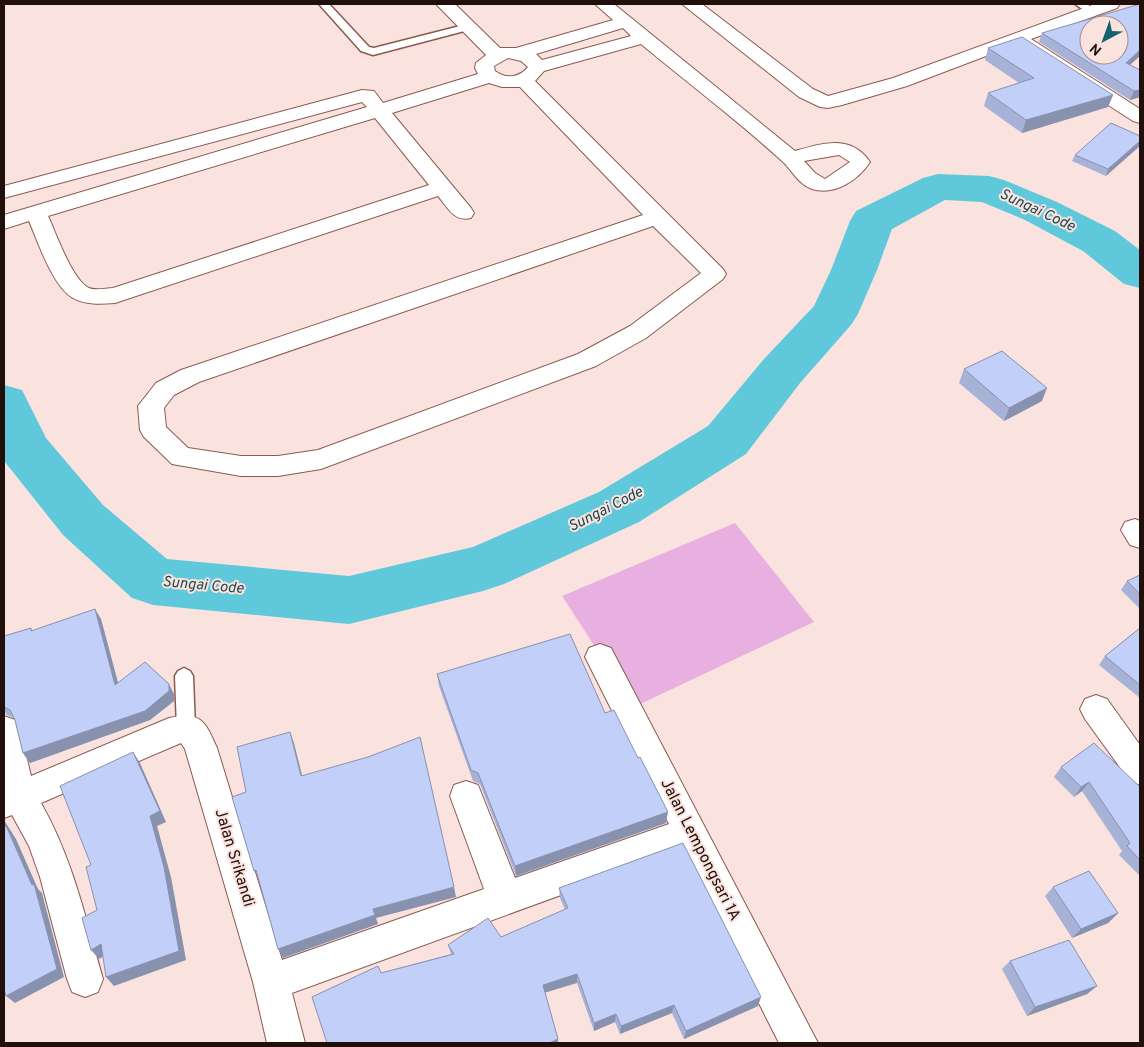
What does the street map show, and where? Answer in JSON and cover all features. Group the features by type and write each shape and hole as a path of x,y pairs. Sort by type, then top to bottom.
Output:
{"street":[{"path":"445,4 468,27 491,65 506,81 644,38"},
{"path":"604,4 791,158"},
{"path":"691,4 806,93 828,102 900,82 1017,38 1086,7 1112,4"},
{"path":"4,222 251,148 374,102 491,65 504,53 518,53 625,22"},
{"path":"1017,38 1136,110"},
{"path":"518,53 530,58 530,73 657,217 716,274 638,332 587,360 320,459 278,466 241,466 181,457 153,430 151,406 165,389 190,376 657,217"},
{"path":"4,192 238,129 374,102"},
{"path":"374,102 464,214"},
{"path":"238,129 251,148"},
{"path":"200,140 214,160"},
{"path":"36,212 69,282 80,293 96,297 115,295 442,188"},
{"name":"Jalan Lempongsari 1A","path":"600,657 799,1043"},
{"path":"1096,709 1140,770"},
{"path":"12,800 169,732 186,728"},
{"name":"Jalan Srikandi","path":"186,728 195,736 200,748 271,982 286,1043"},
{"path":"4,730 12,800 44,840 57,877 85,979"},
{"path":"466,796 506,898"},
{"path":"271,982 691,832"}],"lane":[{"path":"324,4 365,49 373,52 468,27"},
{"path":"184,676 186,728"}],"shaded area":[{"path":"735,523 814,622 634,707 562,596"}],"building":[{"path":"1140,4 1140,50 1129,60 1129,15 1103,15"},
{"path":"1079,22 1079,56 1042,33"},
{"path":"1022,37 1113,95 1026,120 988,93 1034,78 988,48"},
{"path":"1129,64 1140,70 1140,90 1134,91 1093,65"},
{"path":"1111,123 1140,136 1140,141 1108,169 1075,155"},
{"path":"1002,351 1047,388 1009,408 964,369"},
{"path":"1140,575 1140,594 1127,581"},
{"path":"95,609 115,685 145,662 169,684 169,691 145,711 23,753 15,720 10,710 4,707 4,636 31,628 31,631"},
{"path":"1140,628 1140,685 1105,656"},
{"path":"570,634 605,713 614,710 668,812 515,866 478,773 471,770 437,674"},
{"path":"290,732 301,776 368,757 420,737 454,887 373,909 375,915 278,949 256,870 254,871 232,797 246,792 237,747"},
{"path":"1094,743 1140,787 1140,860 1127,846 1130,843 1089,782 1081,787 1061,767"},
{"path":"133,752 160,811 150,816 164,867 179,951 106,977 101,944 91,950 82,918 97,910 86,867 91,865 60,786"},
{"path":"4,823 32,885 34,884 57,969 6,996 4,989"},
{"path":"683,843 761,997 686,1031 674,1005 621,1026 616,1014 594,1023 577,974 543,985 558,1039 549,1043 327,1043 312,997 378,966 381,973 454,954 448,945 488,918 501,937 568,908 559,888"},
{"path":"1089,871 1118,913 1081,929 1053,887"},
{"path":"1069,940 1097,986 1035,1007 1010,961"}],"waterway":[{"name":"Sungai Code","path":"4,403 24,448 83,520 153,581 349,600 483,568 619,507 727,440 782,371 834,314 854,270 872,221 938,187 989,189 1041,211 1099,241 1140,273"}]}
